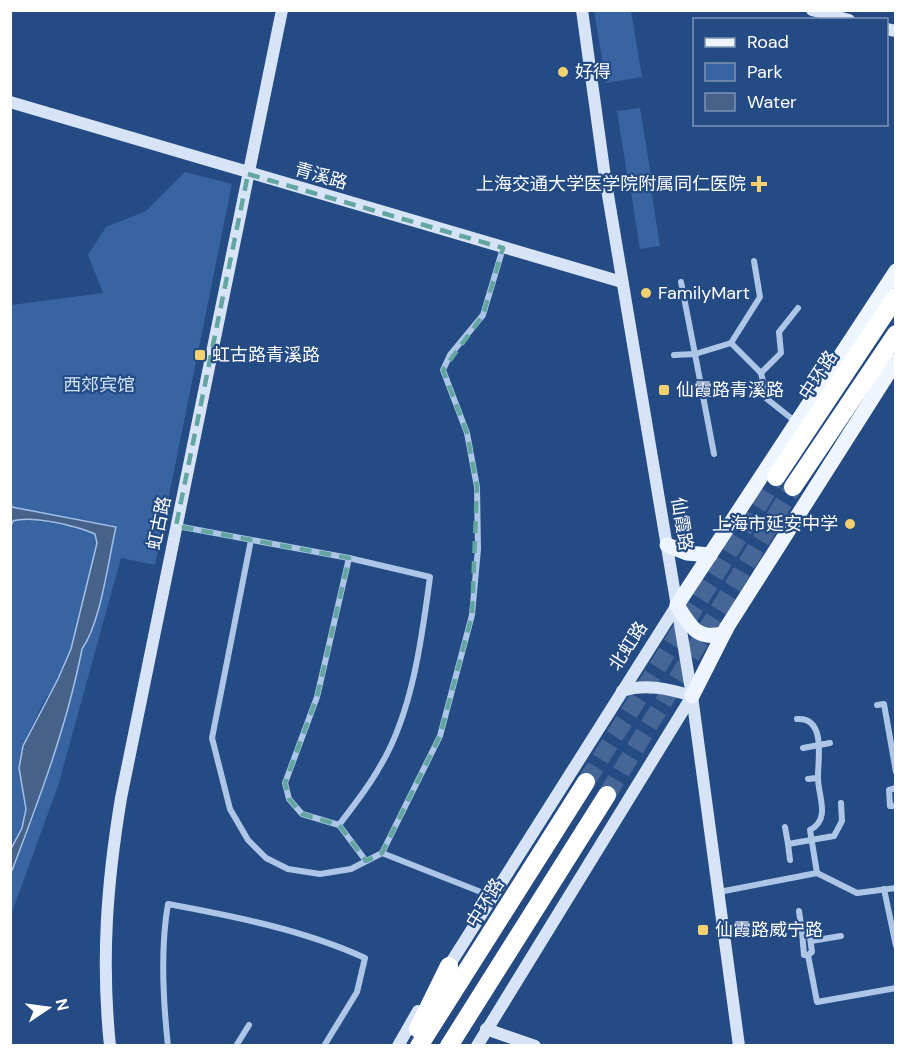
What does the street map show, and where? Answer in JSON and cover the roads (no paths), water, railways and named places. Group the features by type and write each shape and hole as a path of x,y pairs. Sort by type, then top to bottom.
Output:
{"highway":[{"name":"中环路","path":"776,477 896,297"},
{"path":"793,487 896,334"},
{"name":"中环路","path":"419,1046 586,782"},
{"path":"449,1046 607,795"},
{"path":"410,1046 449,966"}],"main road":[{"name":"北虹路","path":"677,605 896,271"},
{"path":"692,696 724,633 896,361"},
{"path":"667,545 687,553 710,555"},
{"path":"677,605 692,630 699,634 715,636 724,633"}],"street":[{"name":"虹古路","path":"110,1046 105,997 104,950 110,871 121,798 282,10"},
{"name":"仙霞路","path":"582,10 622,282 692,696 739,1046"},
{"path":"812,10 842,18"},
{"name":"青溪路","path":"10,102 248,174 622,282"},
{"path":"251,540 212,738 230,809 248,840 266,858 288,869 320,874 351,869 382,852 440,736 472,615 478,549 477,487 467,433 443,370 450,355 483,315 503,248"},
{"path":"674,355 695,354 731,343 760,297 754,261"},
{"path":"681,282 714,454"},
{"path":"761,373 781,352 779,332 798,308"},
{"path":"731,343 761,373 766,399 797,422"},
{"path":"176,526 349,558 430,577 422,640 399,725 380,768 339,825"},
{"path":"349,558 317,697 285,783 289,799 302,814 339,825 366,861"},
{"name":"北虹路","path":"398,1046 677,605"},
{"path":"477,1046 692,696 661,688 641,687 622,692"},
{"path":"877,705 884,704 896,772"},
{"path":"797,719 805,718 811,722 820,744 817,778 822,810 817,826 810,830 817,873"},
{"path":"803,748 830,743"},
{"path":"808,779 817,778"},
{"path":"896,788 888,790 890,806 896,806"},
{"path":"788,844 834,836 842,821 841,803"},
{"path":"785,827 790,860"},
{"path":"382,852 491,896"},
{"path":"719,891 817,873 857,893 896,888"},
{"path":"884,889 896,946"},
{"path":"168,1046 164,923 168,904 210,912 326,942 364,958 357,992 324,1046"},
{"path":"799,911 804,955 808,955"},
{"path":"802,932 809,930 812,952 808,955"},
{"path":"811,941 840,936"},
{"path":"808,955 817,1002 896,988"},
{"path":"236,1046 249,1025"},
{"path":"486,1029 535,1046"}],"water":[{"path":"10,498 12,507 116,527 99,607 89,637 82,649 69,706 42,790 11,873 11,849 22,828 26,809 19,768 23,746 71,649 97,543 95,534 54,522 31,519 13,521 11,526"}],"tunnel":[{"path":"586,782 776,477"},
{"path":"607,795 793,487"}],"place":[{"name":"好得","path":"563,72"},
{"name":"上海交通大学医学院附属同仁医院","path":"759,184"},
{"name":"FamilyMart","path":"646,293"},
{"name":"虹古路青溪路","path":"200,355"},
{"name":"仙霞路青溪路","path":"664,390"},
{"name":"上海市延安中学","path":"850,524"},
{"name":"仙霞路威宁路","path":"703,930"}],"park label":[{"name":"西郊宾馆","path":"99,385"}]}
